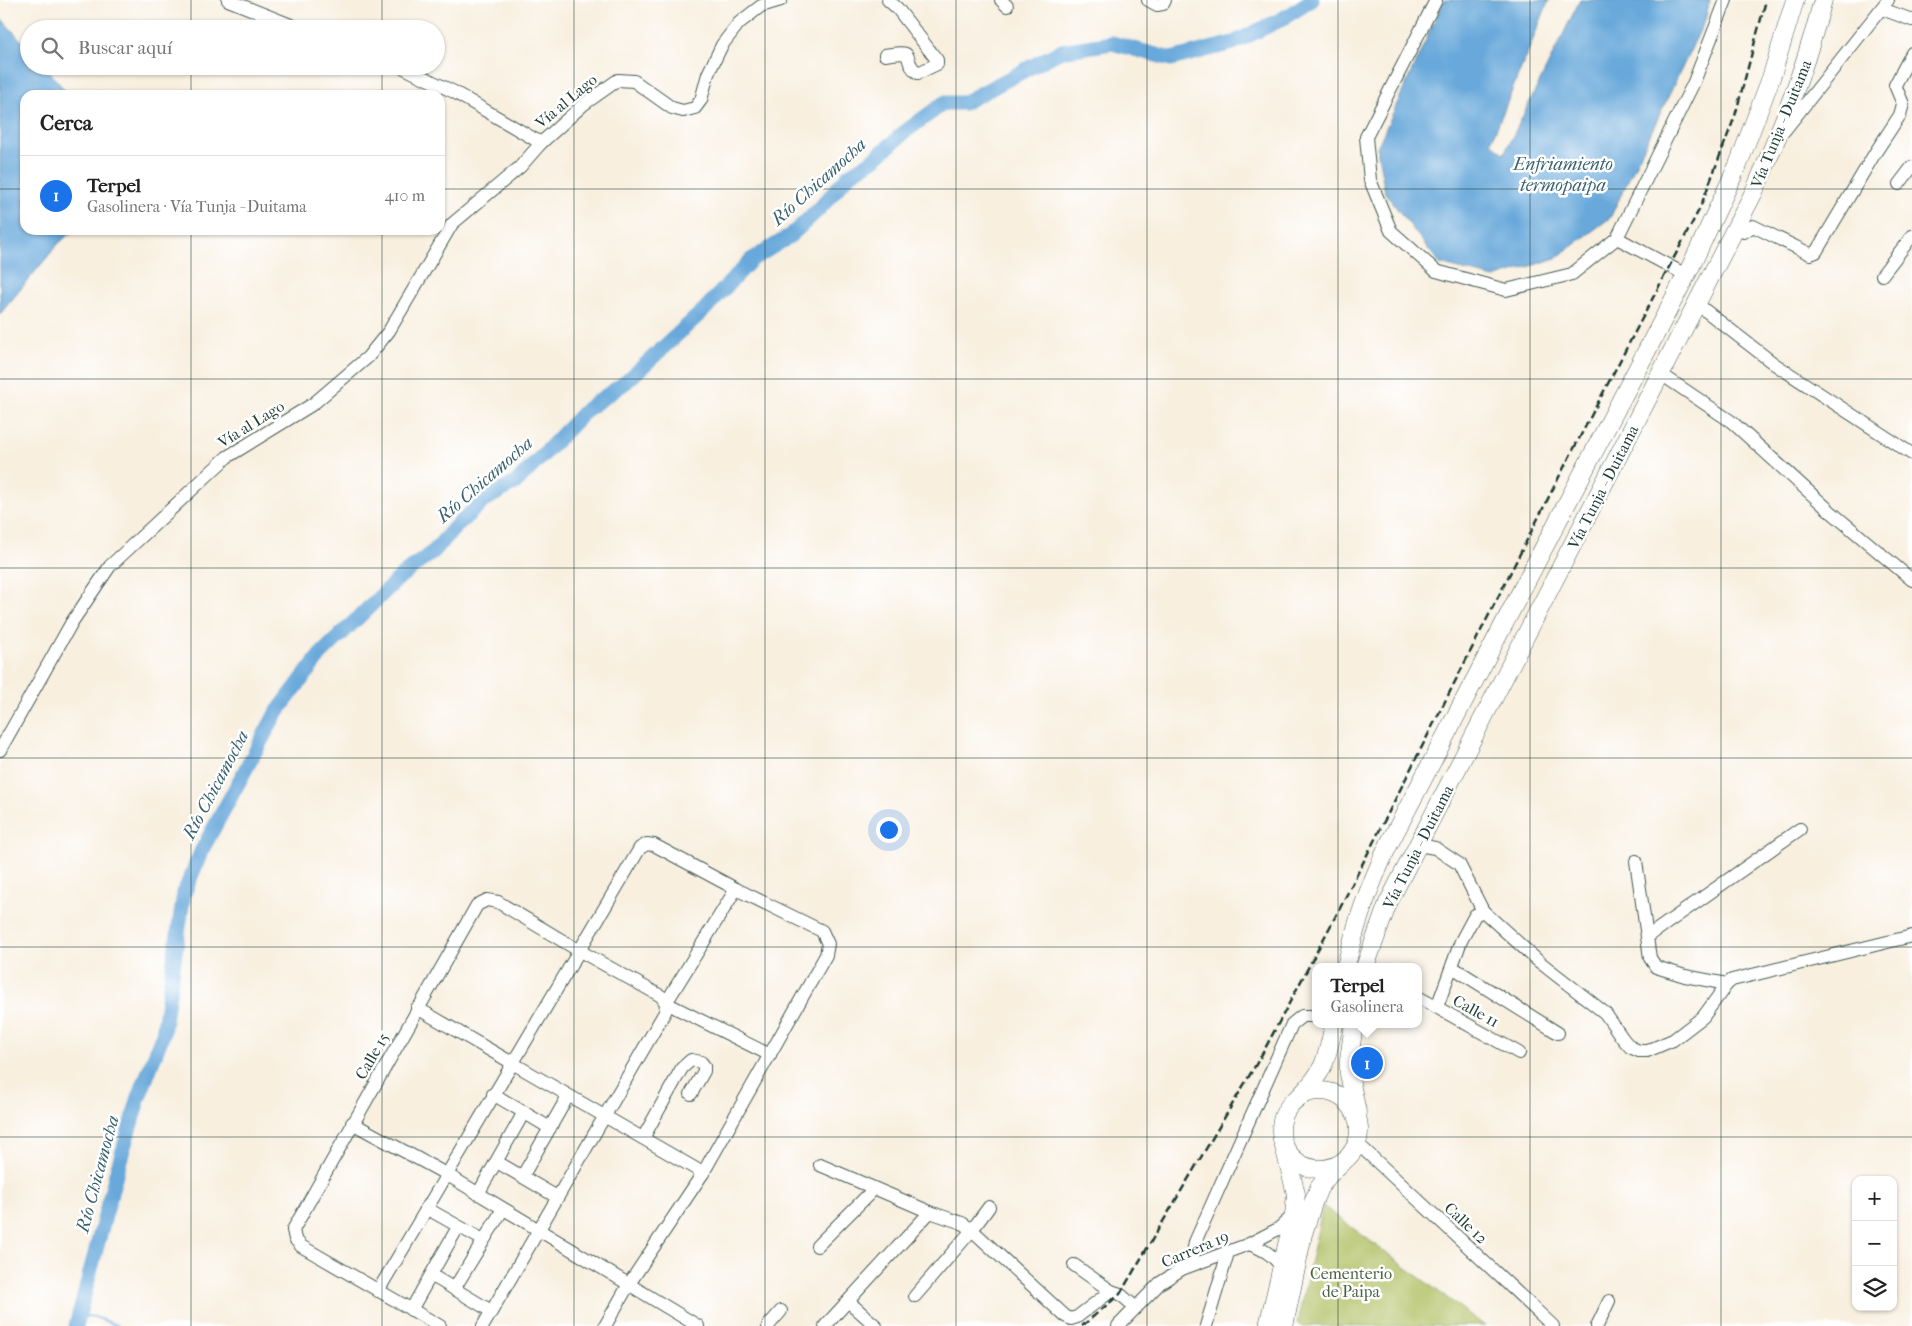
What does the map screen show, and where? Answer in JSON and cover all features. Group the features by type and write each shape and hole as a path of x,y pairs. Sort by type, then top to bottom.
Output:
{"highway":[{"name":"Vía Tunja - Duitama","path":"1347,963 1367,894 1389,844 1686,275 1738,165 1771,78 1795,0"},
{"name":"Vía Tunja - Duitama","path":"1366,963 1388,903 1697,304 1778,139 1803,72 1823,0"},
{"path":"1268,1326 1294,1215 1296,1194 1281,1137 1280,1124 1284,1112 1312,1084 1322,1071 1327,1058 1331,1028"},
{"path":"1284,1326 1303,1234 1312,1203 1319,1188 1328,1176 1351,1154 1357,1143 1360,1130 1349,1074 1353,1028"},
{"path":"1302,1094 1319,1090 1335,1093 1349,1103 1358,1117"},
{"path":"1285,1149 1296,1162 1311,1168 1327,1169 1342,1162"}],"street":[{"path":"228,0 278,20"},
{"name":"Vía al Lago","path":"0,750 72,622 110,566 227,457 313,404 368,357 389,331 452,224 520,167 540,143 584,104 618,80 634,81 672,108 683,111 695,108 701,100 708,74 722,45 739,23 761,6 781,0"},
{"path":"885,54 906,53 910,65 918,73 937,64 937,60 897,8 888,0"},
{"path":"1148,0 1157,5 1163,4 1165,0"},
{"path":"1436,0 1366,137 1370,180 1391,231 1436,272 1506,290 1572,274 1617,238 1694,82 1726,0"},
{"path":"1778,139 1885,5 1912,20"},
{"path":"1735,228 1744,232 1753,226 1810,254 1816,252 1900,115 1903,104 1895,85 1912,53"},
{"name":"Vía al Lago","path":"419,75 454,92 540,143"},
{"path":"1899,184 1912,166"},
{"path":"1882,275 1912,236"},
{"path":"1617,238 1686,275"},
{"path":"1697,304 1773,363 1912,454"},
{"path":"1661,374 1732,422 1830,511 1912,580"},
{"path":"1647,937 1800,829"},
{"path":"440,1326 378,1290 578,950 640,848 647,844 654,845 736,889 822,931 828,944 826,955 703,1173 629,1284 605,1326"},
{"path":"1418,845 1436,848 1459,864 1484,911 1536,960 1605,1013 1630,1047 1639,1051 1647,1051 1673,1040 1703,1017 1726,984 1737,978 1912,936"},
{"path":"1636,861 1650,958 1656,967 1684,976 1726,984"},
{"path":"482,1326 665,1012 666,1004 736,889"},
{"name":"Calle 15","path":"378,1290 301,1246 293,1234 294,1225 473,910 477,905 487,900 498,902 578,950"},
{"path":"1437,1007 1461,941 1474,918 1484,911"},
{"path":"578,950 661,996 666,1004 770,1055"},
{"path":"1452,967 1558,1033"},
{"name":"Calle 11","path":"1422,999 1519,1053"},
{"path":"417,1008 703,1173"},
{"path":"1191,1265 1195,1242 1292,1024 1302,1016 1312,1016"},
{"path":"643,1138 682,1068 691,1060 695,1060 704,1066 704,1071 691,1094"},
{"path":"493,1094 550,1128"},
{"path":"522,1176 568,1096"},
{"path":"478,1194 524,1112"},
{"path":"352,1124 446,1174 698,1326"},
{"name":"Calle 12","path":"1357,1143 1553,1326"},
{"path":"496,1162 558,1197"},
{"path":"820,1165 930,1212 962,1223 972,1230 1065,1316 1071,1319 1077,1317 1111,1291"},
{"path":"817,1246 874,1188"},
{"path":"914,1296 972,1230 989,1207"},
{"path":"426,1208 483,1240"},
{"path":"454,1289 503,1209"},
{"path":"825,1326 930,1212"},
{"name":"Carrera 19","path":"1118,1326 1160,1283 1191,1265 1249,1244 1278,1228 1294,1215"},
{"path":"411,1310 458,1227"},
{"path":"1249,1244 1264,1249 1282,1267"},
{"path":"1206,1326 1228,1253"},
{"path":"1074,1265 1136,1306"},
{"path":"431,1275 491,1311"},
{"path":"1597,1326 1609,1301"},
{"path":"849,1302 876,1326"},
{"path":"768,1326 781,1311"}],"green space":[{"name":"Cementerio de Paipa","path":"1323,1206 1485,1326 1300,1326 1297,1323"}],"water":[{"name":"Enfriamiento termopaipa","path":"1444,0 1549,0 1491,142 1504,154 1580,0 1710,0 1705,20 1610,218 1556,258 1494,278 1440,264 1385,193 1377,148"},
{"path":"0,17 20,39 20,75 52,75 65,90 20,90 20,235 68,235 59,243 0,314"}],"waterway":[{"name":"Río Chicamocha","path":"76,1326 117,1170 139,1097 163,1034 184,893 202,850 275,715 320,655 401,576 434,551 457,525 485,500 518,481 587,409 626,382 705,309 751,260 790,236 820,208 849,175 873,160 906,131 944,103 963,103 1061,51 1112,43 1171,59 1233,43 1282,19 1312,0"},
{"path":"79,1315 95,1317 118,1326"}],"railway":[{"path":"1082,1326 1120,1294 1261,1056 1339,910 1560,475 1700,208 1735,116 1766,0"}],"place":[{"name":"Terpel","path":"1367,1063"}]}
